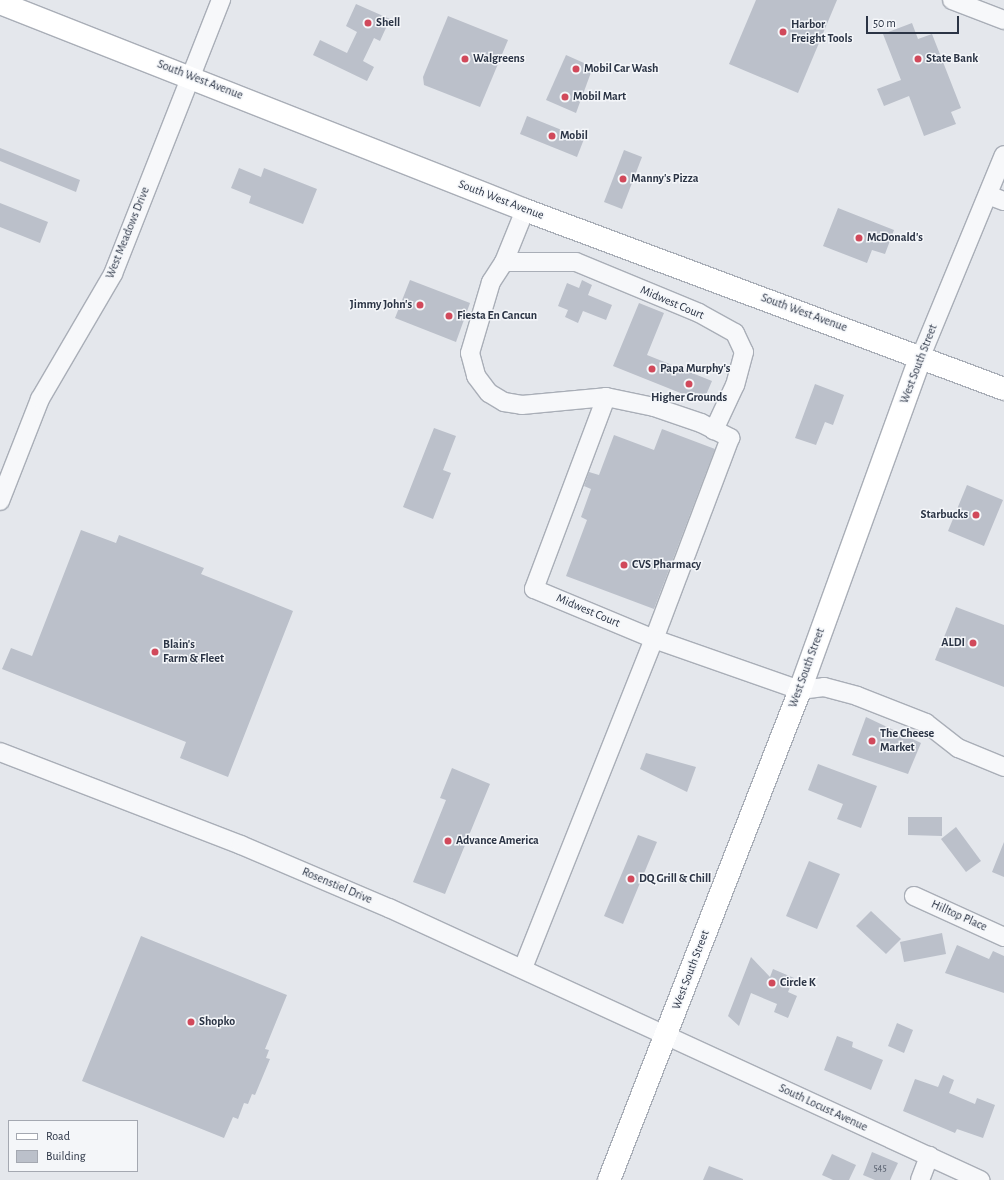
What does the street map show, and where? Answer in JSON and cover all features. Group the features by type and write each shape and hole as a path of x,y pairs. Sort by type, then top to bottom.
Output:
{"main road":[{"name":"South West Avenue","path":"0,3 190,76 525,210 921,356 1004,389"},
{"name":"West South Street","path":"609,1180 800,690 921,356"}],"street":[{"name":"West Meadows Drive","path":"0,501 40,399 113,274 221,0"},
{"path":"952,0 1004,20"},
{"name":"West South Street","path":"921,356 1004,155"},
{"path":"988,195 1004,201"},
{"path":"523,968 654,639 730,438 654,406 606,397 522,406 504,402 489,393 476,376 470,353 491,282 504,262 525,210"},
{"name":"Midwest Court","path":"504,262 576,262 699,313 735,333 744,352 735,385 714,430"},
{"name":"Midwest Court","path":"606,397 534,589 654,639 800,690"},
{"path":"800,690 824,687 858,696 926,723 958,748 1004,767"},
{"name":"Rosenstiel Drive","path":"0,752 241,845 523,968 667,1034"},
{"name":"Hilltop Place","path":"914,896 1004,937"},
{"name":"South Locust Avenue","path":"667,1034 980,1180"},
{"path":"920,1180 929,1156"}],"building":[{"name":"Harbor Freight Tools","path":"756,0 837,0 798,93 729,64"},
{"name":"Shell","path":"356,4 390,19 380,41 374,38 363,61 374,67 367,81 313,55 320,40 347,53 357,32 346,26"},
{"name":"Walgreens","path":"448,16 508,40 480,107 424,85 423,77"},
{"name":"State Bank","path":"912,23 918,39 932,34 961,108 951,112 956,124 924,136 909,96 884,106 877,89 901,80 883,34"},
{"path":"566,55 593,67 576,113 546,100"},
{"name":"Mobil","path":"527,116 584,139 577,157 520,134"},
{"path":"0,148 80,180 76,192 0,161"},
{"name":"Manny's Pizza","path":"624,150 642,157 622,209 604,202"},
{"path":"239,168 261,177 264,168 317,189 303,224 249,203 251,196 231,188"},
{"path":"0,203 48,222 40,243 0,227"},
{"name":"McDonald's","path":"838,208 894,230 885,254 872,250 867,263 823,246"},
{"path":"410,280 470,303 456,342 395,318"},
{"path":"582,280 592,285 588,295 612,305 606,320 583,311 578,323 565,317 568,310 558,306 567,283 579,288"},
{"path":"639,303 664,313 647,355 712,381 703,402 613,366"},
{"path":"815,384 844,395 833,425 825,422 816,445 795,438"},
{"path":"434,428 456,436 443,470 451,473 433,519 403,507"},
{"path":"662,429 715,449 654,609 566,576 587,520 581,517 591,489 584,486 589,472 599,475 614,435 654,450"},
{"name":"Starbucks","path":"967,485 1003,500 984,546 948,531"},
{"name":"Blain's Farm & Fleet","path":"81,530 116,543 119,535 204,568 201,574 293,611 228,777 180,758 186,742 2,669 11,648 32,656"},
{"name":"ALDI","path":"956,607 1004,625 1004,687 935,660"},
{"path":"866,717 921,743 908,774 852,755"},
{"path":"646,753 696,767 687,792 640,769"},
{"path":"818,764 877,786 861,828 837,819 843,804 808,790"},
{"name":"Advance America","path":"452,768 490,784 445,894 413,882 446,800 440,798"},
{"path":"908,817 942,817 942,836 908,835"},
{"path":"956,827 981,861 966,872 941,839"},
{"name":"DQ Grill & Chill","path":"638,835 657,842 623,924 604,916"},
{"path":"1004,842 1004,877 992,872"},
{"path":"809,861 840,874 817,929 786,916"},
{"path":"871,911 901,939 886,954 856,926"},
{"path":"942,933 946,954 904,962 900,942"},
{"name":"Shopko","path":"141,936 287,995 265,1049 269,1050 266,1058 270,1059 255,1095 252,1094 248,1104 244,1103 238,1119 233,1117 224,1138 82,1081"},
{"path":"957,945 989,959 993,951 1004,956 1004,993 945,973"},
{"path":"751,957 770,977 773,969 794,978 788,992 797,996 788,1018 774,1012 777,1004 751,993 739,1026 728,1016"},
{"path":"897,1023 913,1030 904,1053 888,1046"},
{"path":"837,1036 853,1042 852,1047 883,1060 871,1090 824,1070"},
{"path":"943,1075 954,1080 949,1093 975,1104 977,1098 995,1105 983,1138 957,1129 955,1133 903,1111 915,1079 938,1087"},
{"path":"872,1152 898,1163 890,1180 875,1180 863,1175"},
{"path":"832,1154 856,1165 849,1180 833,1180 822,1175"},
{"path":"709,1166 743,1179 743,1180 703,1180"}],"place":[{"name":"Shell","path":"368,23"},
{"name":"Harbor Freight Tools","path":"783,32"},
{"name":"Walgreens","path":"465,59"},
{"name":"State Bank","path":"918,59"},
{"name":"Mobil Car Wash","path":"576,69"},
{"name":"Mobil Mart","path":"565,97"},
{"name":"Mobil","path":"552,136"},
{"name":"Manny's Pizza","path":"623,179"},
{"name":"McDonald's","path":"859,238"},
{"name":"Jimmy John's","path":"420,305"},
{"name":"Fiesta En Cancun","path":"449,316"},
{"name":"Papa Murphy's","path":"652,369"},
{"name":"Higher Grounds","path":"689,384"},
{"name":"Starbucks","path":"976,515"},
{"name":"CVS Pharmacy","path":"624,565"},
{"name":"ALDI","path":"973,643"},
{"name":"Blain's Farm & Fleet","path":"155,652"},
{"name":"The Cheese Market","path":"872,741"},
{"name":"Advance America","path":"448,841"},
{"name":"DQ Grill & Chill","path":"631,879"},
{"name":"Circle K","path":"772,983"},
{"name":"Shopko","path":"191,1022"}]}
